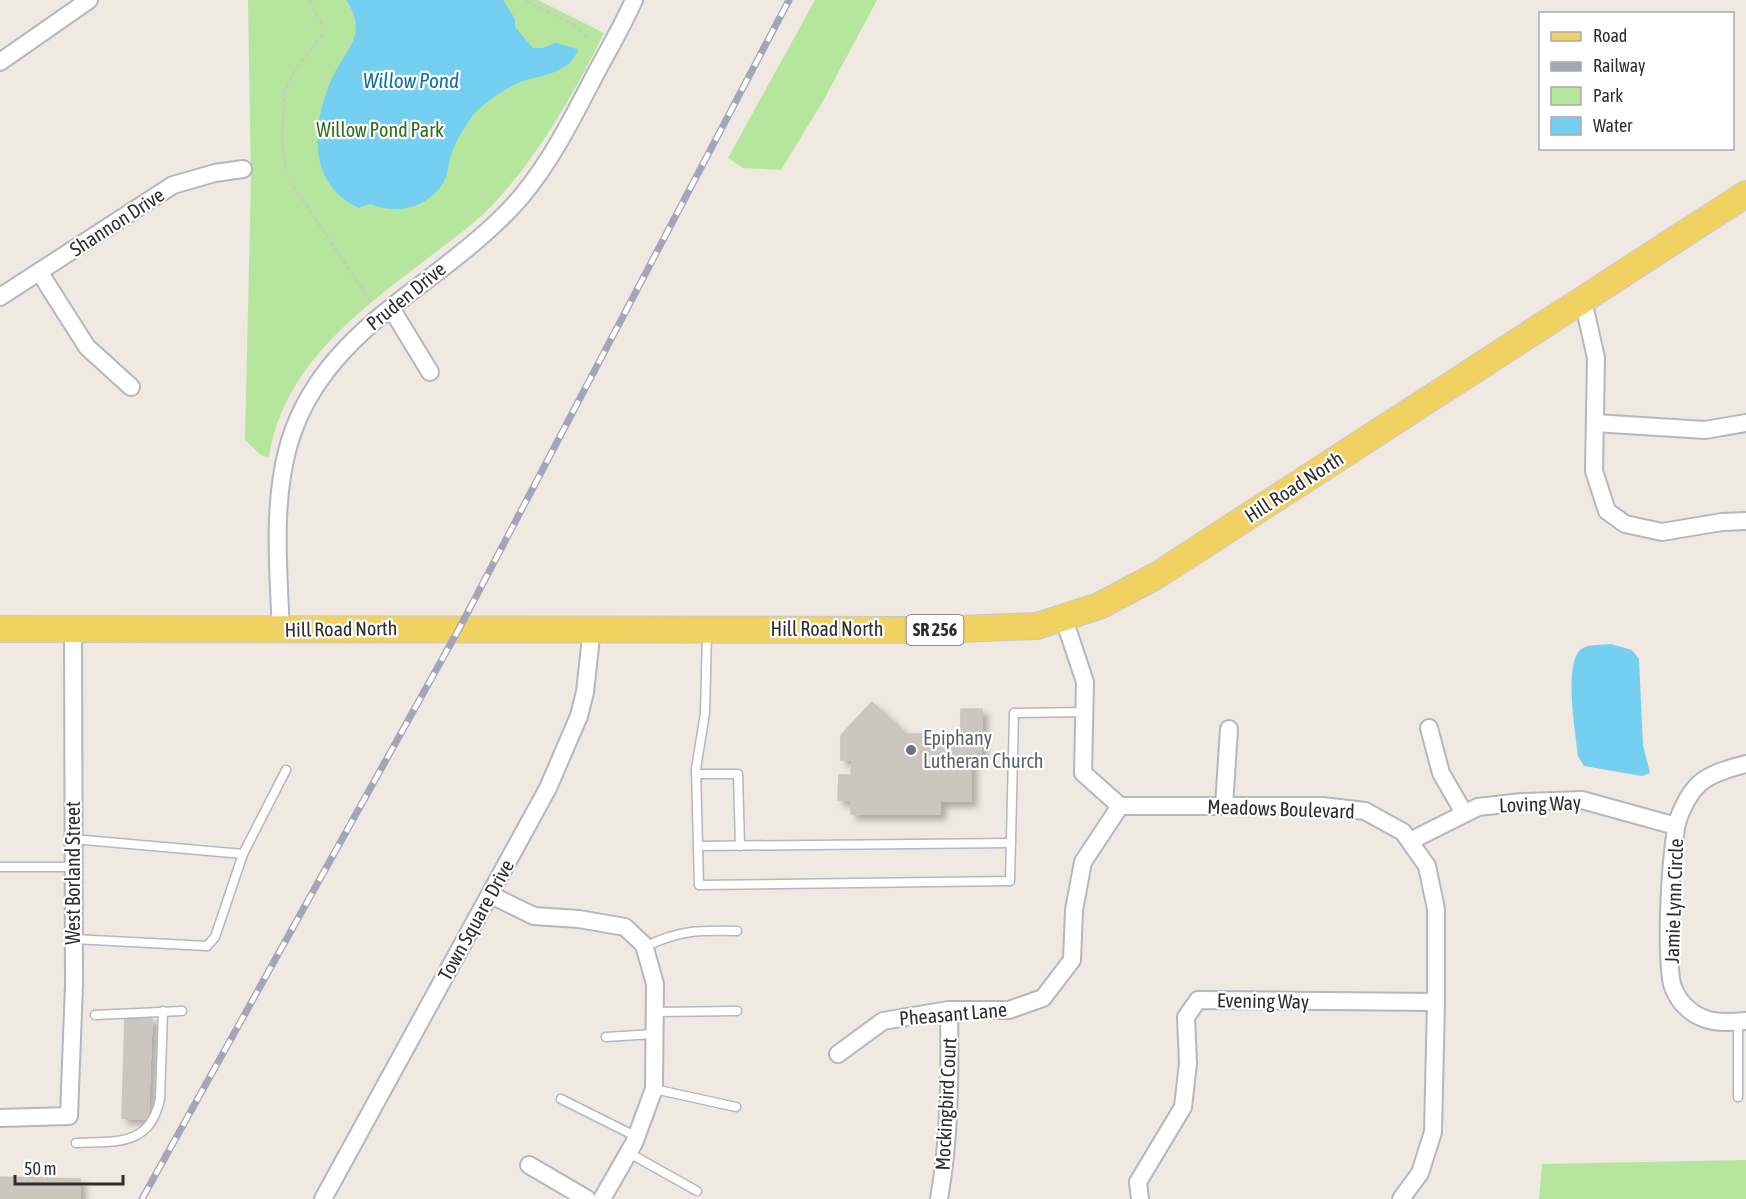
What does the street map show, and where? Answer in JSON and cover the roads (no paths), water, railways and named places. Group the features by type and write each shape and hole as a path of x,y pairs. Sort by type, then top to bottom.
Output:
{"main road":[{"name":"Hill Road North","path":"0,629 994,629 1037,626 1099,606 1155,576 1746,194"}],"street":[{"path":"0,62 89,0"},
{"name":"Pruden Drive","path":"281,630 279,500 282,469 290,437 307,398 331,362 386,312 478,238 521,197 560,141 634,0"},
{"name":"Shannon Drive","path":"0,297 172,186 215,173 243,170"},
{"path":"40,273 87,347 131,387"},
{"path":"1583,300 1596,358 1594,471 1607,511 1625,524 1662,532 1722,522 1746,521"},
{"path":"386,312 430,372"},
{"path":"1595,423 1705,430 1746,423"},
{"path":"1064,619 1080,660 1084,682 1086,712 1083,772 1120,806"},
{"name":"Town Square Drive","path":"322,1199 548,788 579,716 585,692 592,628"},
{"name":"West Borland Street","path":"0,1118 69,1116 74,939 73,629"},
{"path":"1429,728 1441,773 1464,813"},
{"path":"1224,806 1229,729"},
{"name":"Jamie Lynn Circle","path":"1742,1021 1718,1023 1699,1017 1684,1006 1671,980 1670,906 1676,826 1697,786 1728,769 1746,764"},
{"name":"Loving Way","path":"1410,841 1464,813 1489,806 1582,800 1676,826"},
{"name":"Meadows Boulevard","path":"1120,806 1322,806 1365,811 1403,832 1410,841 1427,866 1436,909 1433,1132 1420,1173 1401,1199"},
{"name":"Pheasant Lane","path":"838,1054 883,1021 949,1010 1009,1010 1043,998 1072,960 1074,910 1083,862 1120,806"},
{"path":"491,895 534,916 579,919 625,927 645,947 655,984 654,1089 637,1137 602,1199"},
{"name":"Evening Way","path":"1140,1199 1138,1182 1183,1107 1188,1063 1186,1017 1198,1000 1436,1002"},
{"name":"Mockingbird Court","path":"939,1199 944,1171 950,1075 949,1010"},
{"path":"529,1165 587,1199"}],"lane":[{"path":"707,628 705,713 696,774 699,885 1010,881 1014,713 1086,712"},
{"path":"74,939 207,946 214,937 243,854 286,770"},
{"path":"696,774 738,774 740,846"},
{"path":"73,839 243,854"},
{"path":"698,846 1011,843"},
{"path":"0,867 73,867"},
{"path":"645,947 674,934 696,930 737,931"},
{"path":"76,1143 128,1141 149,1125 157,1112 159,1099 163,1011"},
{"path":"95,1014 182,1011"},
{"path":"655,1012 737,1011"},
{"path":"1738,1097 1742,1021"},
{"path":"606,1037 654,1034"},
{"path":"654,1089 736,1107"},
{"path":"561,1099 637,1137"},
{"path":"629,1152 697,1191"}],"water":[{"name":"Willow Pond","path":"346,0 503,0 515,19 515,27 533,48 543,48 556,43 578,49 575,56 564,67 514,85 495,96 475,113 454,147 445,179 437,192 429,198 420,204 401,209 370,204 359,208 342,197 329,183 318,150 318,131 326,94 355,35 354,16"},
{"path":"1611,644 1632,650 1639,659 1643,745 1650,773 1642,776 1584,766 1578,756 1573,716 1573,667 1577,655 1583,648"}],"railway":[{"path":"142,1199 460,627 789,0"}],"place":[{"name":"Epiphany Lutheran Church","path":"911,750"}],"park label":[{"name":"Willow Pond Park","path":"380,130"}]}
